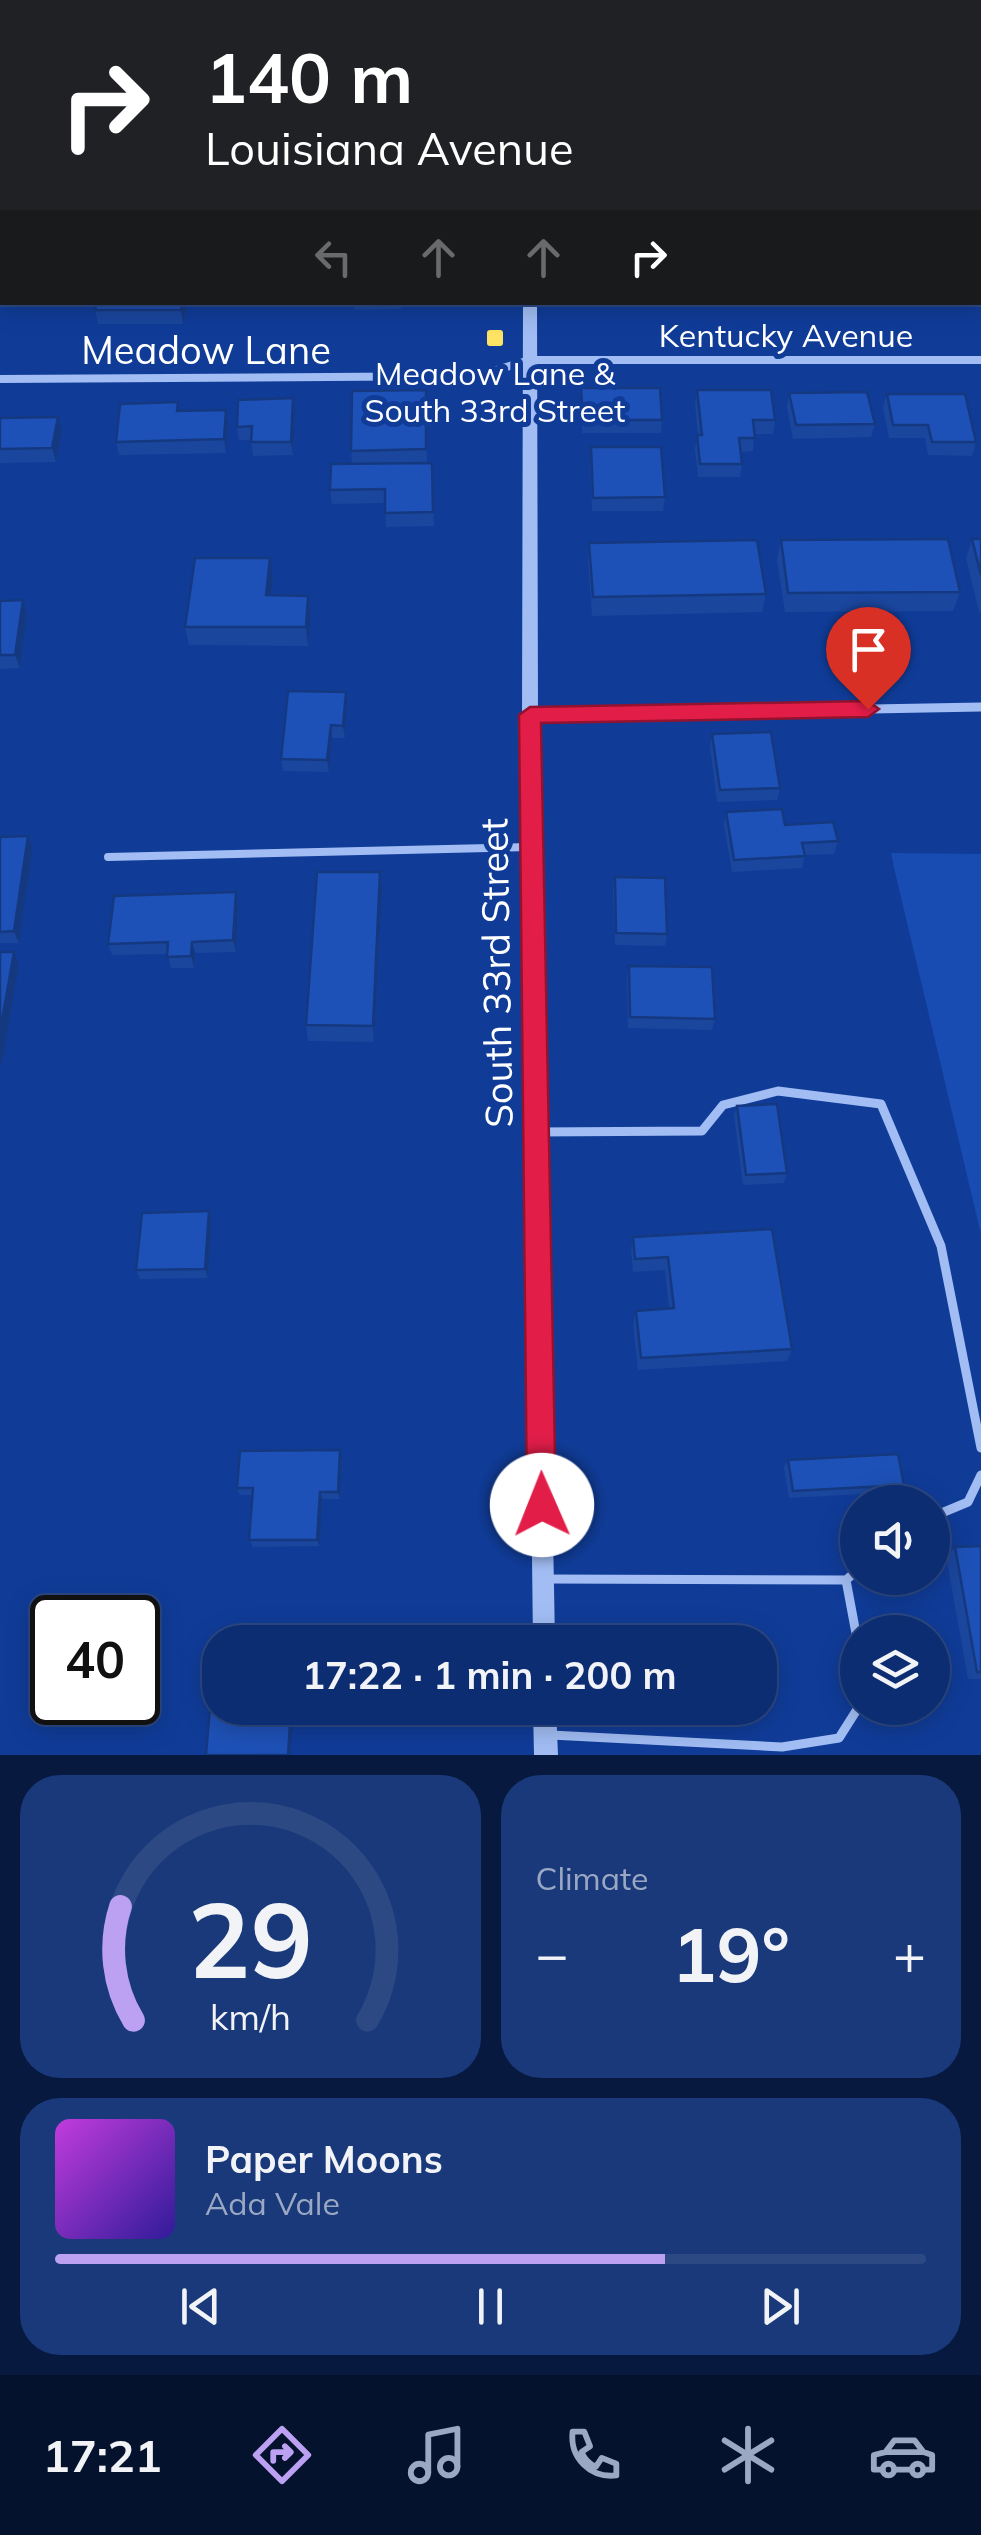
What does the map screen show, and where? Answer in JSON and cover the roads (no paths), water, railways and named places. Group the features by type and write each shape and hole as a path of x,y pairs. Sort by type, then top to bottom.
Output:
{"street":[{"name":"South 33rd Street","path":"530,305 530,715 543,1625"},
{"name":"Kentucky Avenue","path":"530,360 981,360"},
{"name":"Meadow Lane","path":"0,379 476,376 530,360"},
{"path":"530,715 981,707"}],"lane":[{"path":"108,857 532,847"},
{"path":"536,1132 702,1131 723,1106 778,1091 882,1104 941,1246 981,1448"},
{"path":"950,1510 968,1502 981,1475"},
{"path":"542,1579 840,1580"},
{"path":"546,1745 782,1747 839,1738 847,1725"}],"place":[{"name":"Meadow Lane & South 33rd Street","path":"495,338"}]}
